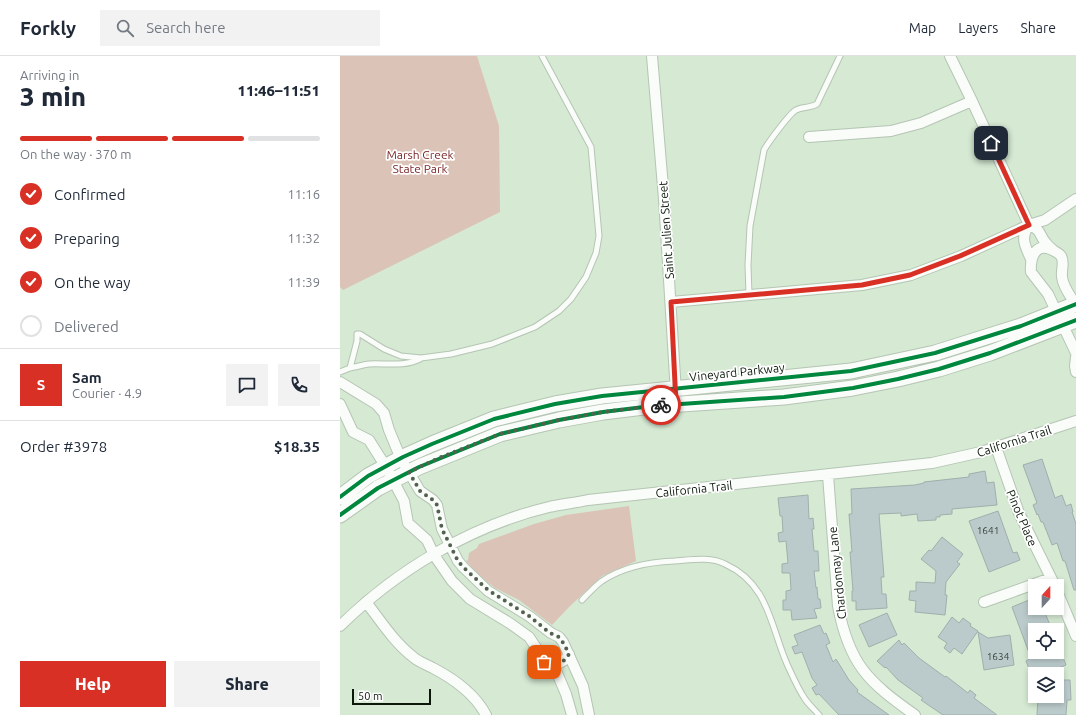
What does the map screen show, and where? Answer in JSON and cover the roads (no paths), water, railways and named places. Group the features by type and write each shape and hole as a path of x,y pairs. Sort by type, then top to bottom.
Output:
{"street":[{"name":"Saint Julien Street","path":"652,56 664,199 676,404"},
{"path":"950,56 1029,225 1040,231 1045,243 1060,256 1063,263 1061,276 1063,283 1076,305"},
{"path":"809,137 891,131 921,124 972,101"},
{"path":"671,302 862,285 910,275 960,256 1029,225 1045,220 1076,199"},
{"path":"1029,225 1024,232 1024,237 1031,259 1031,272 1048,294 1076,353"},
{"path":"1031,259 1037,251 1042,248 1053,250"},
{"name":"Vineyard Parkway","path":"340,516 378,488 409,472 439,458 500,434 559,420 603,412 676,404 784,397 853,388 898,379 939,369 990,353 1059,318 1076,305"},
{"name":"Vineyard Parkway","path":"340,497 368,476 401,458 432,444 494,420 555,404 602,396 851,371 935,352 1020,326 1059,318 1076,320"},
{"path":"1076,357 1076,372"},
{"path":"340,382 376,404 384,413 389,430 401,458 409,472 420,491 433,500 437,505 442,529 458,561 481,585 529,616 550,633 559,637 569,654 583,686 589,715"},
{"path":"340,404 353,432 369,440 394,480 404,502 408,522 427,540 434,554 452,581 470,599 529,637 537,649 539,656 553,668 560,679 572,715"},
{"name":"California Trail","path":"340,626 366,602 434,554 491,526 532,512 588,500 932,463 981,452 1076,421"},
{"name":"Pinot Place","path":"996,447 1019,513 1052,579"},
{"name":"Chardonnay Lane","path":"828,475 838,606 848,644 863,671 877,686 915,715"},
{"path":"984,602 1028,589"},
{"path":"366,602 403,649 414,658 454,681 469,693 486,715"},
{"path":"1064,608 1076,636"},
{"path":"549,665 560,663 566,659 569,654"}],"lane":[{"path":"350,368 357,341 357,334 360,334 401,356 421,358 451,354 492,344 535,327 559,311 571,299 586,277 596,253 599,236 591,147 542,56"},
{"path":"749,295 748,265 750,226 764,150 768,142 796,110 811,107 817,104 840,56"},
{"path":"340,372 368,364 390,365 412,363 421,358"},
{"path":"582,600 601,581 639,565 656,562 705,559 724,563 740,573 753,584 759,592 772,621 787,664 805,699 819,715"}],"park label":[{"name":"Marsh Creek State Park","path":"420,161"}]}
